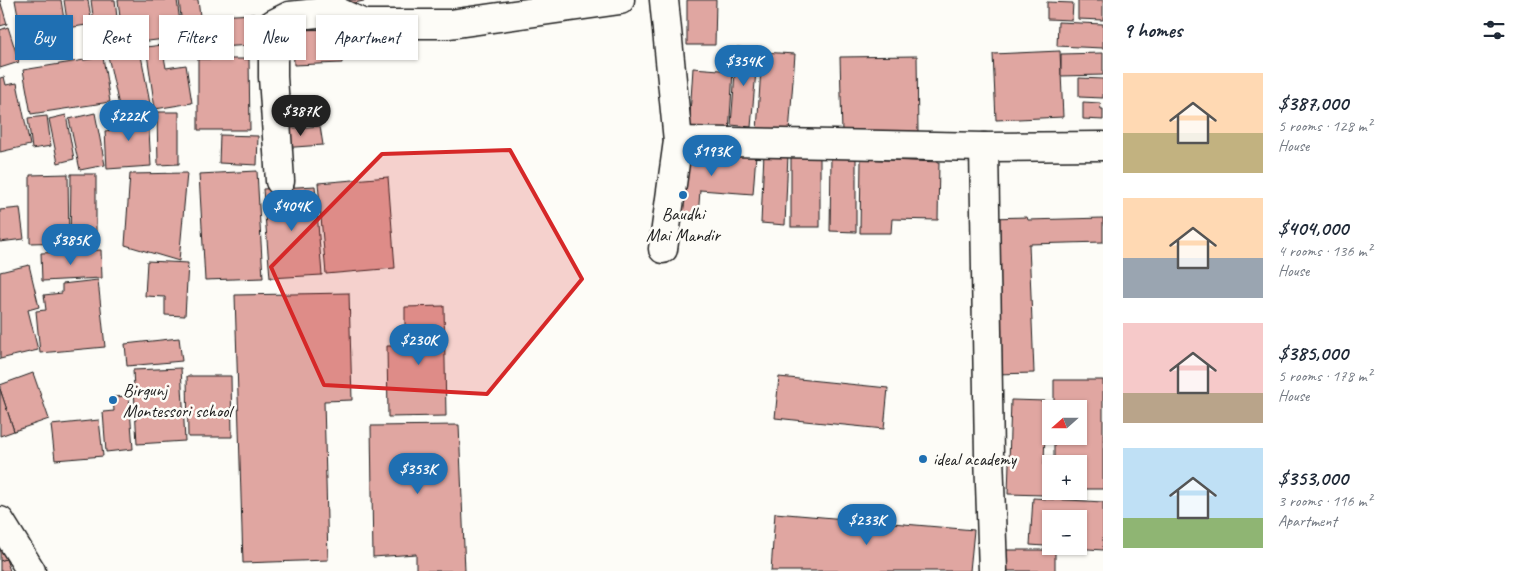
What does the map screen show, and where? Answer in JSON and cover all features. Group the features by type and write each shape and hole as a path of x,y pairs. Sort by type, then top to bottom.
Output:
{"street":[{"path":"280,180 273,77 273,24 289,16 333,6 364,24 450,24 620,0"},
{"path":"663,249 678,141 664,0"},
{"path":"678,141 984,147 1103,146"},
{"path":"984,147 988,454 993,571"},
{"path":"0,521 31,571"}],"highlighted area":[{"path":"510,150 582,279 487,394 324,385 271,267 382,154"}],"building":[{"path":"0,0 7,24 0,26"},
{"path":"15,0 61,0 63,15 18,15"},
{"path":"64,0 88,0 90,15 83,15 83,26 73,27 73,15 66,15"},
{"path":"91,0 115,0 117,15 93,15"},
{"path":"118,0 177,0 179,15 159,15 159,40 149,41 149,15 120,15"},
{"path":"179,0 198,0 200,15 181,15"},
{"path":"349,0 368,0 350,4"},
{"path":"687,0 716,0 715,45 687,45"},
{"path":"1078,0 1103,0 1103,20 1078,19"},
{"path":"1047,2 1073,3 1072,20 1047,19"},
{"path":"255,14 244,15 244,46 234,46 234,15"},
{"path":"1058,22 1103,24 1103,48 1057,46"},
{"path":"8,27 15,49 15,60 18,60 19,62 0,68 0,30"},
{"path":"306,30 316,30 316,60 342,60 342,63 294,65 294,60 306,60"},
{"path":"159,45 159,60 165,60 166,68 186,65 192,103 155,109 148,60 149,47"},
{"path":"737,47 758,49 751,127 731,125"},
{"path":"1060,51 1063,117 996,120 993,54"},
{"path":"762,52 795,54 789,133 757,131"},
{"path":"1103,53 1103,75 1061,76 1061,54"},
{"path":"917,56 918,133 842,133 840,57"},
{"path":"85,60 103,60 110,102 31,114 23,70"},
{"path":"109,60 142,60 151,109 121,115"},
{"path":"198,60 249,60 250,130 198,130"},
{"path":"693,68 733,71 729,133 689,130"},
{"path":"4,77 6,85 17,83 30,145 0,152 0,78"},
{"path":"1079,78 1103,79 1103,98 1079,97"},
{"path":"1083,102 1100,103 1101,109 1103,109 1103,120 1083,119"},
{"path":"157,112 179,112 179,164 158,165"},
{"path":"95,113 105,165 80,170 69,119"},
{"path":"148,114 151,166 107,169 105,131 113,130 113,116"},
{"path":"66,115 74,159 58,163 49,119"},
{"path":"47,116 51,146 32,149 28,118"},
{"path":"320,126 323,145 281,148 279,129"},
{"path":"220,135 258,136 257,165 219,163"},
{"path":"680,149 756,154 753,194 700,190 698,218 676,216"},
{"path":"791,151 820,151 820,227 791,227"},
{"path":"764,152 788,154 785,225 761,223"},
{"path":"831,156 856,156 856,232 830,231"},
{"path":"861,159 939,162 938,220 892,219 891,233 860,233"},
{"path":"257,171 263,278 205,280 199,174"},
{"path":"187,173 179,261 125,245 130,174"},
{"path":"68,174 69,242 30,243 30,175"},
{"path":"71,174 96,174 96,247 70,247"},
{"path":"388,177 395,268 326,274 318,183"},
{"path":"315,186 322,275 270,278 263,189"},
{"path":"20,208 24,239 0,242 0,210"},
{"path":"1027,217 1028,220 1103,218 1103,242 1029,244 1034,373 996,374 990,218"},
{"path":"101,250 102,278 42,281 41,253"},
{"path":"147,261 188,263 185,316 165,315 165,297 145,296"},
{"path":"29,265 39,307 28,310 38,350 0,359 0,272"},
{"path":"98,280 105,347 40,353 36,311 46,310 44,295 62,293 62,284"},
{"path":"349,293 352,400 324,401 328,560 243,563 235,295"},
{"path":"444,306 446,416 388,417 387,346 405,346 405,307"},
{"path":"179,338 182,361 127,366 125,344"},
{"path":"181,368 185,441 137,444 133,370"},
{"path":"33,373 49,419 14,431 0,385"},
{"path":"187,376 231,376 232,437 188,437"},
{"path":"779,377 888,388 884,429 775,418"},
{"path":"1054,380 1103,380 1103,489 1087,489 1087,455 1054,455 1054,445 1088,445 1088,400 1054,400"},
{"path":"0,389 14,431 0,436"},
{"path":"129,396 133,449 106,452 103,412 114,411 113,397"},
{"path":"1011,400 1042,401 1042,445 1045,445 1044,455 1042,455 1042,495 1008,494"},
{"path":"99,420 103,456 55,460 51,425"},
{"path":"459,425 465,571 416,571 416,554 373,557 371,426"},
{"path":"1033,498 1103,502 1103,550 1087,549 1087,510 1042,510 1042,546 1030,545"},
{"path":"775,513 974,530 970,571 771,571"},
{"path":"0,543 6,559 0,561"},
{"path":"1001,550 1042,550 1042,555 1055,555 1055,571 1001,571"},
{"path":"6,559 10,571 0,571 0,561"}],"place":[{"name":"Baudhi Mai Mandir","path":"683,195"},
{"name":"Birgunj Montessori school","path":"113,400"},
{"name":"ideal academy","path":"923,459"}]}
